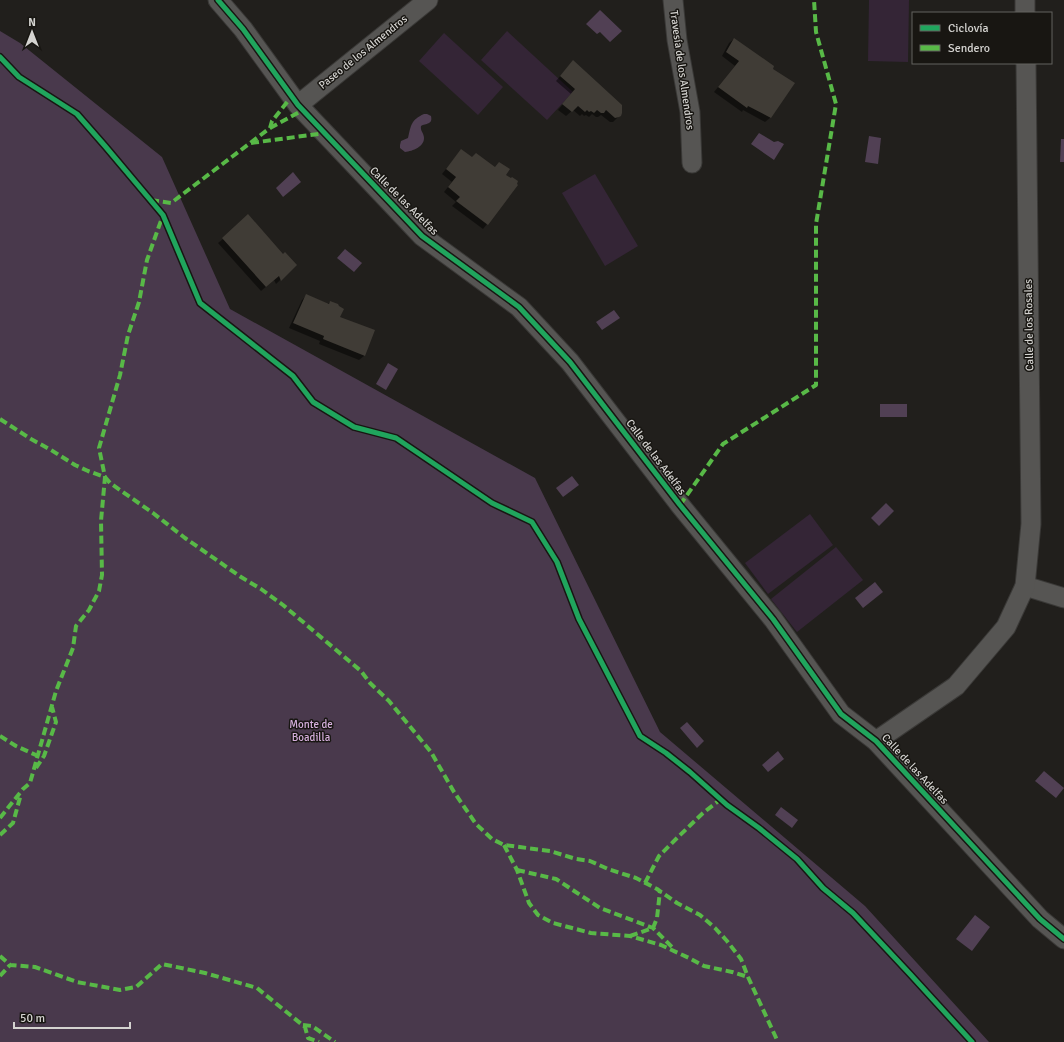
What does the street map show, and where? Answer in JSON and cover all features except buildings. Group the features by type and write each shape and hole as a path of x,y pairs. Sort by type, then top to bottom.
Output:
{"street":[{"name":"Calle de las Adelfas","path":"218,0 243,29 298,105 422,236 519,307 570,362 680,505 773,619 841,714 876,741 1040,919 1064,939"},
{"name":"Paseo de los Almendros","path":"298,105 428,0"},
{"name":"Travesía de los Almendros","path":"673,0 676,40 690,112 692,163"},
{"path":"1025,0 1025,12"},
{"name":"Calle de los Rosales","path":"876,741 956,686 1006,627 1025,586 1031,524 1026,64"},
{"path":"1025,586 1064,598"}],"shaded area":[{"path":"869,0 909,0 908,62 868,61"},
{"path":"600,10 622,31 610,42 600,32 597,34 586,24"},
{"path":"507,31 573,92 547,120 481,60"},
{"path":"444,33 503,87 478,115 419,61"},
{"path":"424,114 431,116 431,121 421,126 424,141 418,148 405,152 400,148 401,141 408,138 412,123 416,118"},
{"path":"759,133 774,142 778,141 784,144 774,160 751,144"},
{"path":"869,136 881,138 878,164 865,162"},
{"path":"1061,139 1064,139 1064,162 1060,162"},
{"path":"293,172 301,182 283,197 276,188"},
{"path":"595,174 638,246 605,266 562,193"},
{"path":"345,249 362,263 354,272 337,258"},
{"path":"614,310 620,318 602,330 596,322"},
{"path":"388,363 398,369 386,390 376,384"},
{"path":"880,404 907,404 907,417 880,417"},
{"path":"572,476 579,485 563,497 556,488"},
{"path":"886,503 894,511 879,526 871,518"},
{"path":"810,514 833,545 768,594 745,563"},
{"path":"836,547 863,580 797,632 771,599"},
{"path":"875,582 883,592 863,608 855,598"},
{"path":"687,722 704,741 697,748 680,728"},
{"path":"778,751 784,759 768,772 762,765"},
{"path":"1044,771 1064,788 1056,798 1035,781"},
{"path":"781,807 798,820 792,828 775,815"},
{"path":"975,915 990,927 972,951 956,939"}],"green space":[{"name":"Monte de Boadilla","path":"0,31 20,43 162,157 230,309 535,478 660,732 865,906 989,1042 0,1042"}],"marked path":[{"path":"680,505 723,444 816,385 816,224 836,104 816,32 814,0"},
{"path":"151,200 171,203 270,128 272,121 292,96"},
{"path":"270,128 303,110"},
{"path":"251,143 325,133"},
{"path":"0,818 23,789 30,783 56,691 73,648 76,626 89,610 99,591 102,575 101,521 105,477 99,448 120,375 128,335 139,302 147,260 163,215"},
{"path":"0,419 75,465 105,477 110,483 153,513 185,538 283,605 361,671 370,683 389,701 431,752 454,792 476,824 492,839 504,845 550,851 576,859 590,861 608,869 636,878 700,915 715,928 741,959 778,1042"},
{"path":"36,768 44,756 56,722 52,707"},
{"path":"0,736 16,746 41,756"},
{"path":"0,835 13,823 21,794"},
{"path":"645,883 659,856 703,813 721,799"},
{"path":"504,845 517,870 529,903 538,915 553,923 591,933 630,936 661,945 704,966 748,977"},
{"path":"517,870 556,879 600,908 653,928 673,948"},
{"path":"630,936 653,928 657,918 660,891"},
{"path":"0,956 10,965 35,967 77,982 120,990 136,987 162,964 205,973 257,988 305,1027 308,1038 319,1042"},
{"path":"0,976 10,965"},
{"path":"303,1025 312,1026 335,1042"}],"cycle path":[{"path":"218,0 243,29 298,105 422,236 519,307 570,362 680,505 773,619 841,714 876,741 1040,919 1064,939"},
{"path":"0,57 19,77 77,114 163,215 200,303 293,376 313,402 354,427 396,438 492,503 532,522 557,562 579,619 640,736 666,753 727,805 759,828 797,859 823,888 853,913 972,1042"}]}
